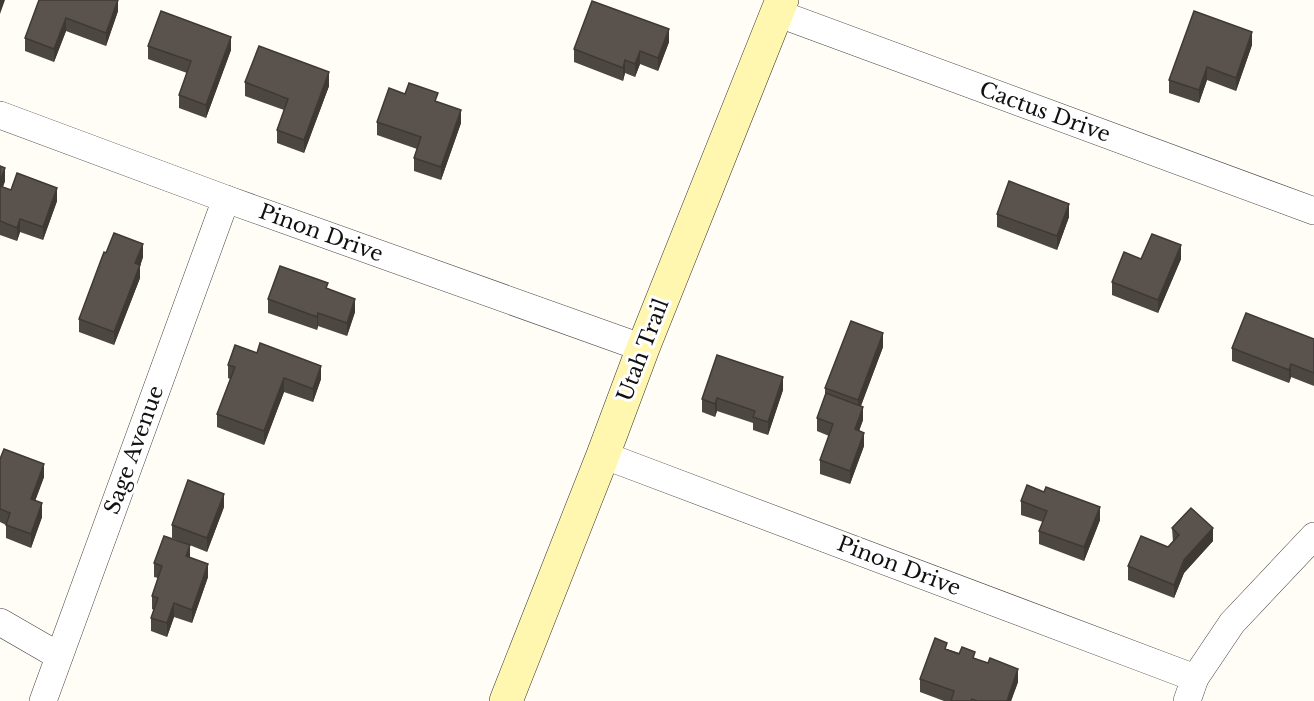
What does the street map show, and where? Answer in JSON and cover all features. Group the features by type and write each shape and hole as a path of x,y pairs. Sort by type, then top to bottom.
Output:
{"main road":[{"name":"Utah Trail","path":"506,701 779,6"}],"street":[{"name":"Cactus Drive","path":"779,6 1314,211"},
{"name":"Pinon Drive","path":"0,115 226,199 643,348"},
{"name":"Sage Avenue","path":"43,701 226,199"},
{"name":"Pinon Drive","path":"603,454 1191,689"},
{"path":"1191,689 1232,623 1314,536"},
{"path":"0,622 59,656"}],"building":[{"path":"39,0 118,0 106,33 66,18 54,49 25,38"},
{"path":"592,1 669,29 658,58 640,51 635,64 625,60 623,68 574,49"},
{"path":"161,11 231,37 206,105 179,95 191,61 148,46"},
{"path":"1194,11 1252,32 1236,78 1207,67 1199,90 1169,80"},
{"path":"259,46 329,72 304,140 277,130 288,99 245,82"},
{"path":"409,83 438,93 435,101 461,110 441,167 414,158 421,137 377,122 389,88 405,94"},
{"path":"0,166 5,168 0,181"},
{"path":"17,173 57,188 43,227 20,219 17,228 0,221 0,186 11,190"},
{"path":"1009,181 1069,204 1057,236 997,214"},
{"path":"114,233 143,244 135,263 140,265 114,332 79,319 104,252 106,253"},
{"path":"1152,234 1181,245 1158,300 1112,282 1124,252 1141,259"},
{"path":"280,266 328,283 326,288 355,299 347,323 318,313 317,317 268,299"},
{"path":"1246,313 1314,339 1314,373 1291,364 1289,370 1232,348"},
{"path":"851,321 883,333 858,400 825,388"},
{"path":"260,343 321,366 313,389 284,378 264,431 217,414 235,367 228,365 235,345 257,353"},
{"path":"717,355 783,377 768,422 753,417 755,411 717,398 715,404 702,399"},
{"path":"826,393 863,407 855,429 864,433 850,471 820,460 833,424 817,418"},
{"path":"4,449 44,464 31,499 42,503 31,534 6,525 10,513 0,509 0,459"},
{"path":"188,480 224,494 207,538 172,525"},
{"path":"1027,485 1044,492 1046,487 1100,507 1084,547 1039,531 1047,511 1021,501"},
{"path":"1191,508 1213,528 1184,560 1174,585 1128,566 1141,536 1168,547 1179,535 1172,528"},
{"path":"164,536 190,545 186,556 208,564 192,610 174,603 167,623 151,618 158,598 152,596 162,566 154,563"},
{"path":"935,638 947,643 945,649 959,654 962,647 975,652 973,658 988,663 990,658 1018,669 1007,701 972,699 971,701 951,701 954,691 920,679"}]}
